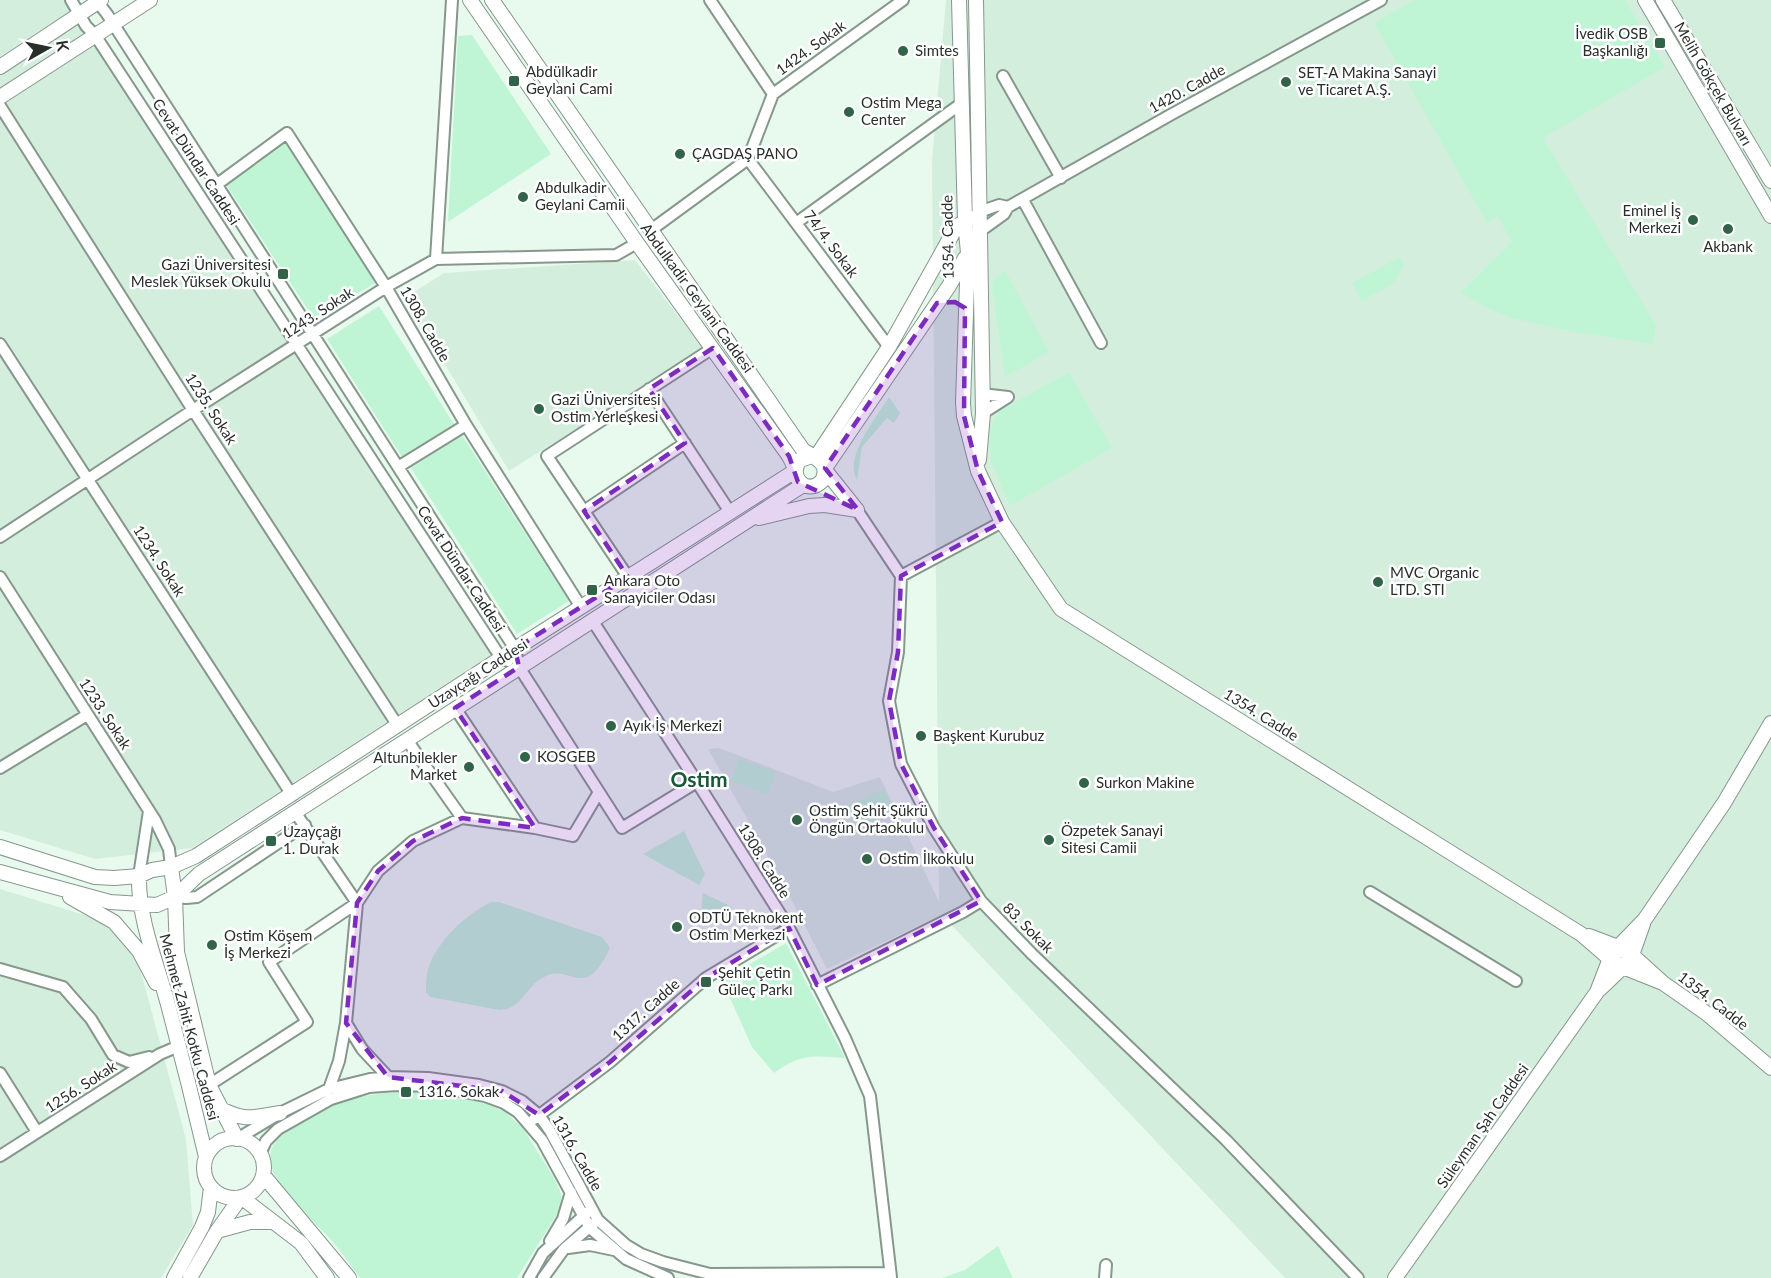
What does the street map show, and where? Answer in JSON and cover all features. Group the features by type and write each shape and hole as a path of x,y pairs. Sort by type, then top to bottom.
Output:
{"main road":[{"path":"0,97 150,0"},
{"name":"Abdulkadir Geylani Caddesi","path":"470,0 637,243 789,456 795,469"},
{"name":"Abdulkadir Geylani Caddesi","path":"492,0 803,450 820,463 857,510"},
{"name":"1354. Cadde","path":"959,0 965,220 968,253 964,416 978,471 1002,522 1061,609 1581,934 1610,959 1623,967 1663,982"},
{"name":"1354. Cadde","path":"976,0 982,394 978,471"},
{"name":"Melih Gökçek Bulvarı","path":"1645,0 1771,216"},
{"name":"Melih Gökçek Bulvarı","path":"1663,0 1771,181"},
{"path":"0,67 98,1"},
{"path":"805,486 813,487 822,481 820,463 954,231 965,220 979,213"},
{"path":"637,243 651,230"},
{"path":"820,463 937,303 980,232"},
{"path":"937,303 949,300 965,308"},
{"path":"964,396 982,394"},
{"path":"964,416 982,413"},
{"path":"820,463 800,460 795,469 795,477 805,486 857,510"},
{"name":"Uzayçağı Caddesi","path":"139,876 152,870 171,867 203,853 795,469"},
{"name":"Uzayçağı Caddesi","path":"175,897 199,874 742,523 805,486"},
{"path":"742,523 809,506 825,505 857,510"},
{"path":"1597,992 1610,959 1618,947 1645,919 1724,803 1771,723"},
{"path":"0,847 95,877 139,876"},
{"name":"Mehmet Zahit Kotku Caddesi","path":"171,867 175,897 177,952 209,1085 237,1139"},
{"path":"0,872 110,902 157,905 166,903 175,897"},
{"name":"Mehmet Zahit Kotku Caddesi","path":"139,876 141,904 206,1158"},
{"path":"53,886 114,922 139,951 167,1002"},
{"path":"1597,992 1632,955 1645,919"},
{"name":"1354. Cadde","path":"1581,934 1618,947 1632,955 1663,982 1706,1012 1771,1068"},
{"name":"Süleyman Şah Caddesi","path":"1395,1278 1597,992"},
{"path":"221,1109 248,1119 280,1113"},
{"path":"190,1278 217,1231 241,1197 255,1189 263,1175 264,1168 260,1154 251,1144 237,1139 218,1143 206,1158 204,1173 211,1187 224,1197 241,1197 301,1243 327,1278"},
{"path":"263,1175 349,1278"},
{"path":"174,1278 202,1227 208,1212 211,1187"},
{"path":"217,1231 250,1222 272,1221"}],"street":[{"name":"Cevat Dündar Caddesi","path":"71,0 501,658"},
{"path":"452,0 436,259 616,255 637,243"},
{"path":"710,0 773,94"},
{"name":"1424. Sokak","path":"748,159 773,94 903,0"},
{"name":"1420. Cadde","path":"979,213 999,206 1008,207 1023,200 1172,114 1381,0"},
{"name":"Cevat Dündar Caddesi","path":"98,1 515,649 519,667"},
{"path":"1003,76 1061,178"},
{"path":"796,223 962,103"},
{"name":"1235. Sokak","path":"0,106 193,410 398,726"},
{"name":"1308. Cadde","path":"216,185 287,133 386,287 466,425 581,607"},
{"path":"651,230 748,159"},
{"name":"74/4. Sokak","path":"748,159 889,346"},
{"path":"1023,200 1101,343"},
{"name":"1420. Cadde","path":"980,232 1004,214 1008,207"},
{"name":"1243. Sokak","path":"0,537 312,334 386,287 436,259"},
{"name":"1234. Sokak","path":"0,344 292,795"},
{"path":"628,577 548,456 714,348"},
{"path":"649,390 730,512"},
{"path":"982,394 1008,397 982,413"},
{"path":"398,467 466,425"},
{"path":"584,511 685,442"},
{"path":"857,510 901,576 1002,522"},
{"name":"83. Sokak","path":"901,576 898,651 889,701 901,764 934,828 981,901 1032,954 1226,1140 1352,1277"},
{"name":"1233. Sokak","path":"0,577 149,811 169,849 171,867"},
{"name":"1308. Cadde","path":"592,620 789,928 844,1038 870,1096 891,1275"},
{"path":"501,658 519,667 622,828 697,782"},
{"path":"455,708 535,828"},
{"path":"0,768 87,715"},
{"path":"407,740 462,818"},
{"path":"209,1085 307,1022 269,962 357,903 378,871 413,841 462,818 535,828 573,836 599,792"},
{"path":"139,876 149,811"},
{"path":"295,812 357,903 346,1023 339,1061 329,1089"},
{"path":"175,897 197,897 305,825"},
{"path":"1370,892 1516,981"},
{"path":"817,985 981,901"},
{"name":"1317. Cadde","path":"530,1124 538,1115 610,1062 706,978 789,928"},
{"path":"0,969 63,987 91,1019 113,1055 129,1062 160,1054"},
{"path":"346,1023 362,1049 388,1077"},
{"name":"1256. Sokak","path":"0,1156 160,1054 179,1046"},
{"path":"0,1073 37,1132"},
{"name":"1316. Cadde","path":"237,1139 280,1113 329,1089 388,1077 428,1078 479,1085 502,1091 522,1101 538,1115 550,1131 591,1208 594,1224 617,1251 626,1258 668,1278"},
{"name":"1316. Cadde","path":"260,1154 266,1141 278,1129 331,1099 369,1087 433,1086 485,1096 504,1103 518,1112 542,1140 583,1216 641,1254 678,1267 710,1274 891,1275"},
{"path":"529,1278 563,1219 571,1192"},
{"path":"543,1252 591,1208"},
{"path":"543,1278 564,1249 594,1224"},
{"path":"564,1249 590,1245 617,1251"},
{"path":"1106,1265 1106,1278"}],"highlighted area":[{"path":"955,302 965,308 964,416 978,471 1002,522 901,576 898,652 889,701 901,764 934,828 981,901 817,985 789,928 706,978 610,1062 539,1115 502,1091 388,1077 346,1023 357,903 378,871 413,841 462,818 535,828 455,708 519,667 515,649 628,577 584,511 685,443 649,389 713,348 789,456 798,482 858,510 825,468 937,303"}],"shaded area":[{"path":"0,0 65,0 491,655 192,848 95,859 0,830"},
{"path":"946,0 1771,0 1771,1278 1285,1278 942,915 827,969 780,878 708,749 719,748 833,792 880,777 939,902 932,160"},
{"name":"Gazi Üniversitesi Ostim Yerleşkesi","path":"635,260 703,348 509,471 405,298 444,273"},
{"path":"0,889 107,922 137,957 186,1139 193,1225 161,1278 0,1278"}],"green space":[{"path":"1415,0 1625,0 1665,67 1543,138 1656,325 1653,344 1574,332 1512,318 1485,307 1461,292 1512,242 1497,216 1487,223 1374,23"},
{"path":"472,35 551,154 448,222 458,36"},
{"path":"283,139 377,282 314,319 225,183"},
{"path":"1400,257 1404,264 1394,283 1362,301 1352,283"},
{"path":"1005,270 1049,352 1005,377 992,287 994,279"},
{"path":"379,306 454,424 402,457 327,339"},
{"path":"1069,372 1112,448 1010,506 991,461 989,440 991,426 1000,411"},
{"path":"889,397 900,413 894,423 887,418 862,447 857,480 854,460 858,449 863,437"},
{"path":"462,435 569,601 517,634 411,468"},
{"path":"739,759 776,772 768,795 731,781"},
{"path":"884,789 894,811 857,829 846,806"},
{"path":"684,831 705,874 699,885 643,854"},
{"path":"703,893 732,907 731,912 714,924 700,921"},
{"path":"491,902 499,902 602,937 610,948 601,965 592,974 584,978 552,974 542,978 518,1002 507,1009 499,1010 430,997 426,992 427,974 438,949 453,930 471,914"},
{"path":"786,943 845,1058 808,1057 792,1062 774,1073 752,1047 722,980"},
{"path":"401,1092 401,1094 412,1095 413,1092 465,1098 483,1102 505,1112 522,1127 553,1176 561,1193 561,1208 517,1278 360,1278 336,1245 277,1180 272,1169 271,1152 275,1142 288,1130 333,1105 370,1095"},
{"path":"998,1246 1013,1278 942,1278 965,1270"}],"place":[{"name":"İvedik OSB Başkanlığı","path":"1660,43"},
{"name":"Simtes","path":"903,51"},
{"name":"Abdülkadir Geylani Cami","path":"514,81"},
{"name":"SET-A Makina Sanayi ve Ticaret A.Ş.","path":"1286,82"},
{"name":"Ostim Mega Center","path":"849,112"},
{"name":"ÇAGDAŞ PANO","path":"680,154"},
{"name":"Abdulkadir Geylani Camii","path":"523,197"},
{"name":"Eminel İş Merkezi","path":"1693,220"},
{"name":"Akbank","path":"1728,229"},
{"name":"Gazi Üniversitesi Meslek Yüksek Okulu","path":"283,274"},
{"name":"Gazi Üniversitesi Ostim Yerleşkesi","path":"539,409"},
{"name":"MVC Organic LTD. STI","path":"1378,582"},
{"name":"Ankara Oto Sanayiciler Odası","path":"592,590"},
{"name":"Ayık İş Merkezi","path":"611,726"},
{"name":"Başkent Kurubuz","path":"921,736"},
{"name":"KOSGEB","path":"525,757"},
{"name":"Altunbilekler Market","path":"469,767"},
{"name":"Surkon Makine","path":"1084,783"},
{"name":"Ostim Şehit Şükrü Öngün Ortaokulu","path":"797,820"},
{"name":"Özpetek Sanayi Sitesi Camii","path":"1049,840"},
{"name":"Uzayçağı 1. Durak","path":"271,841"},
{"name":"Ostim İlkokulu","path":"867,859"},
{"name":"ODTÜ Teknokent Ostim Merkezi","path":"677,927"},
{"name":"Ostim Köşem İş Merkezi","path":"212,945"},
{"name":"Şehit Çetin Güleç Parkı","path":"706,982"},
{"name":"1316. Sokak","path":"406,1092"}],"district":[{"name":"Ostim","path":"699,780"}]}
